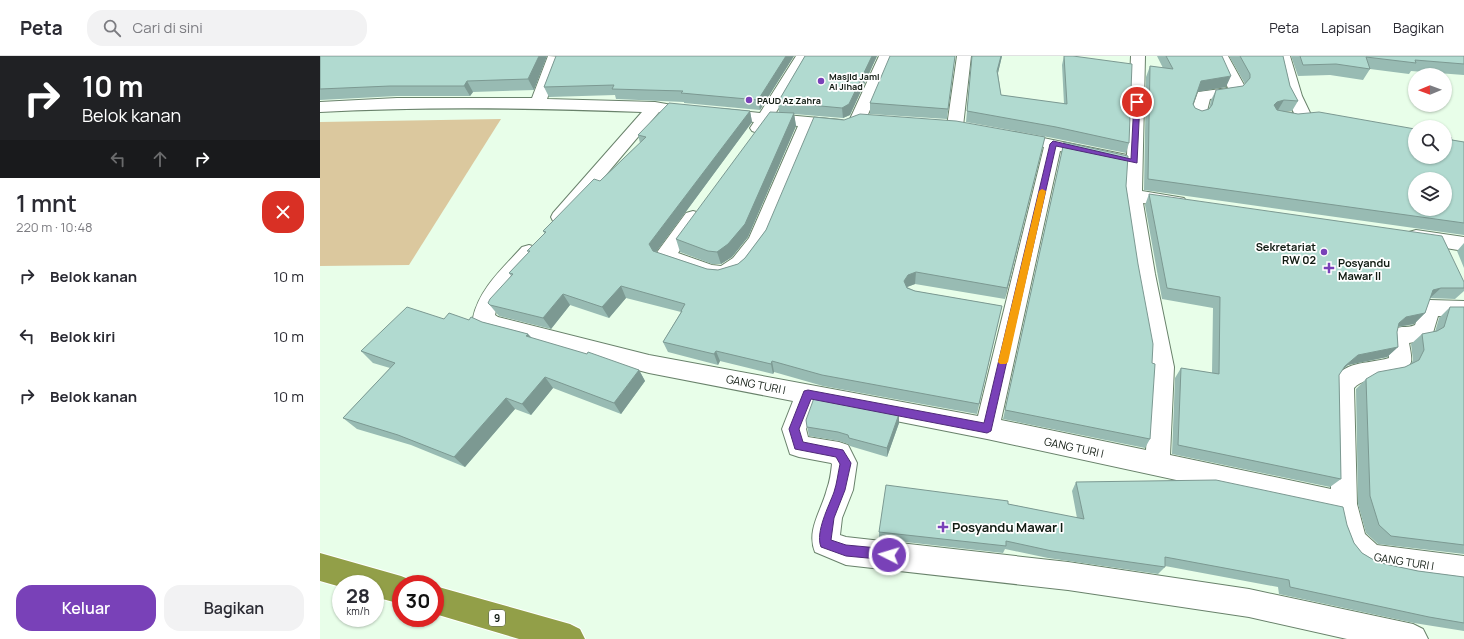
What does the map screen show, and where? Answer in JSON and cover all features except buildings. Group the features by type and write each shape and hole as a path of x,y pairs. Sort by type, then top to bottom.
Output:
{"highway":[{"path":"320,567 392,587"},
{"name":"9","path":"444,603 570,639"}],"street":[{"path":"747,143 766,118 803,56"},
{"path":"710,113 845,125 865,119 886,56"},
{"path":"955,127 964,56"},
{"path":"1138,56 1133,196 1145,274 1163,368 1156,465"},
{"path":"1198,115 1203,95 1233,92 1236,88 1236,85 1221,56"},
{"path":"1278,117 1306,119 1294,96 1283,56"},
{"path":"538,103 555,57"},
{"path":"320,107 396,103 538,103 655,107 679,110"},
{"name":"GANG TURI I","path":"655,107 494,293 484,312 484,318 492,324 508,330 649,364 987,428 1344,504 1352,540 1357,547 1367,555 1375,558 1464,570"},
{"path":"702,206 665,256 711,272 722,273 733,269 740,263 757,241 808,122"},
{"path":"1001,134 1135,162"},
{"path":"987,428 1007,308 1053,144"},
{"path":"1133,196 1195,205"},
{"path":"1402,235 1464,244"},
{"path":"1440,240 1449,260"},
{"path":"1344,504 1342,385 1350,376 1397,364 1400,361 1398,338 1400,336 1417,334 1424,330 1430,308 1464,309"},
{"path":"808,394 794,429 799,446 839,453 845,463 840,490 829,518 825,543 832,546 846,551 1068,576 1249,603 1413,639"}],"shaded area":[{"path":"501,119 409,265 320,266 320,122"}],"slow traffic":[{"path":"1003,362 1042,191"}],"place":[{"name":"Masjid Jami Al Jihad","path":"821,81"},
{"name":"PAUD Az Zahra","path":"749,100"},
{"name":"Sekretariat RW 02","path":"1324,252"},
{"name":"Posyandu Mawar II","path":"1329,268"},
{"name":"Posyandu Mawar I","path":"943,527"}],"route":[{"path":"889,555 846,551 825,543 829,518 840,490 845,463 839,453 799,446 794,429 808,394 987,428 1053,144 1135,162 1137,102"}]}
